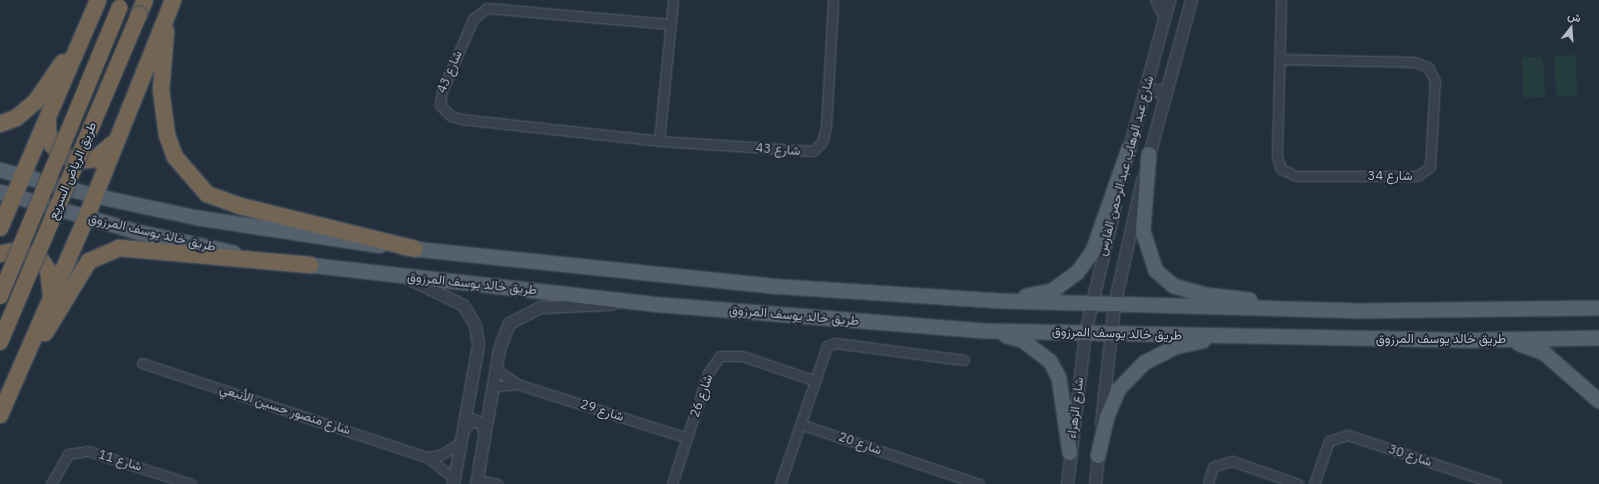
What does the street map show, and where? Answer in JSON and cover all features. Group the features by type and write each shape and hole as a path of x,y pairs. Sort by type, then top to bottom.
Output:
{"highway":[{"path":"0,228 7,194 22,176 96,3"},
{"path":"0,124 16,118 36,101 96,3"},
{"name":"طريق الرياض السريع","path":"0,296 121,4"},
{"name":"طريق الرياض السريع","path":"0,342 142,7"},
{"path":"0,415 86,218 116,138 170,7"},
{"path":"170,7 161,90 167,135 175,157 207,194 240,206 415,249"},
{"path":"48,116 48,131 53,146 65,156 79,161 95,159 108,151 116,138"},
{"path":"13,386 77,278 89,261 102,253 135,248 310,265"},
{"path":"0,254 17,250 40,260 52,282 51,296"}],"main road":[{"path":"1001,301 1052,291 1077,273 1093,251 1129,148"},
{"path":"1149,154 1143,231 1156,271 1174,286 1206,295 1354,311"},
{"name":"طريق خالد يوسف المرزوق","path":"0,170 95,196 206,220 415,249 769,286 1001,301 1114,305 1354,311 1599,308"},
{"name":"طريق خالد يوسف المرزوق","path":"7,194 86,218 232,252 310,265 662,304 988,331 1110,332 1218,337 1477,340 1599,338"},
{"path":"988,331 1022,340 1050,361 1059,378 1070,453"},
{"path":"1098,456 1107,417 1119,389 1144,363 1176,348 1218,337"},
{"path":"1477,340 1538,349 1599,401"}],"street":[{"path":"659,141 673,0"},
{"name":"شارع 43","path":"670,24 487,8 473,19 439,99 444,112 461,119 659,141 803,153 817,148 826,127 833,0"},
{"path":"1156,0 1165,16"},
{"name":"شارع عبد الوهاب عبد الرحمن الفارس","path":"1085,332 1129,148 1169,0"},
{"name":"شارع 34","path":"1281,0 1282,59 1277,157 1281,169 1296,176 1417,176 1430,167 1435,81 1428,67 1414,62 1282,59"},
{"name":"شارع عبد الوهاب عبد الرحمن الفارس","path":"1110,332 1114,305 1149,154 1192,2"},
{"path":"1151,70 1157,77 1170,76"},
{"path":"1145,91 1158,90 1164,97"},
{"path":"402,276 463,305 475,325 478,345 454,481"},
{"path":"498,484 476,482 502,335 509,323 522,314 541,307 662,304"},
{"name":"شارع الزهراء","path":"1067,484 1085,332"},
{"name":"شارع الزهراء","path":"1095,484 1110,332"},
{"path":"780,484 824,350 835,343 964,360"},
{"name":"شارع 26","path":"672,484 708,373 720,356 742,356 813,380"},
{"name":"شارع منصور حسين الأنبعي","path":"142,363 427,457 454,481"},
{"name":"شارع 29","path":"495,369 517,384 687,438"},
{"name":"شارع 29","path":"492,387 517,384"},
{"path":"463,428 473,420 481,423 484,431"},
{"name":"شارع 20","path":"800,424 979,484"},
{"name":"شارع 30","path":"1314,484 1326,446 1334,438 1348,435 1496,484"},
{"path":"427,457 440,455 460,444"},
{"name":"شارع 11","path":"51,484 56,470 68,454 88,451 191,484"},
{"path":"1208,482 1214,467 1232,461 1298,484"}],"green space":[{"path":"1576,55 1577,96 1556,96 1554,56"},
{"path":"1522,57 1543,57 1545,97 1523,98"}]}
